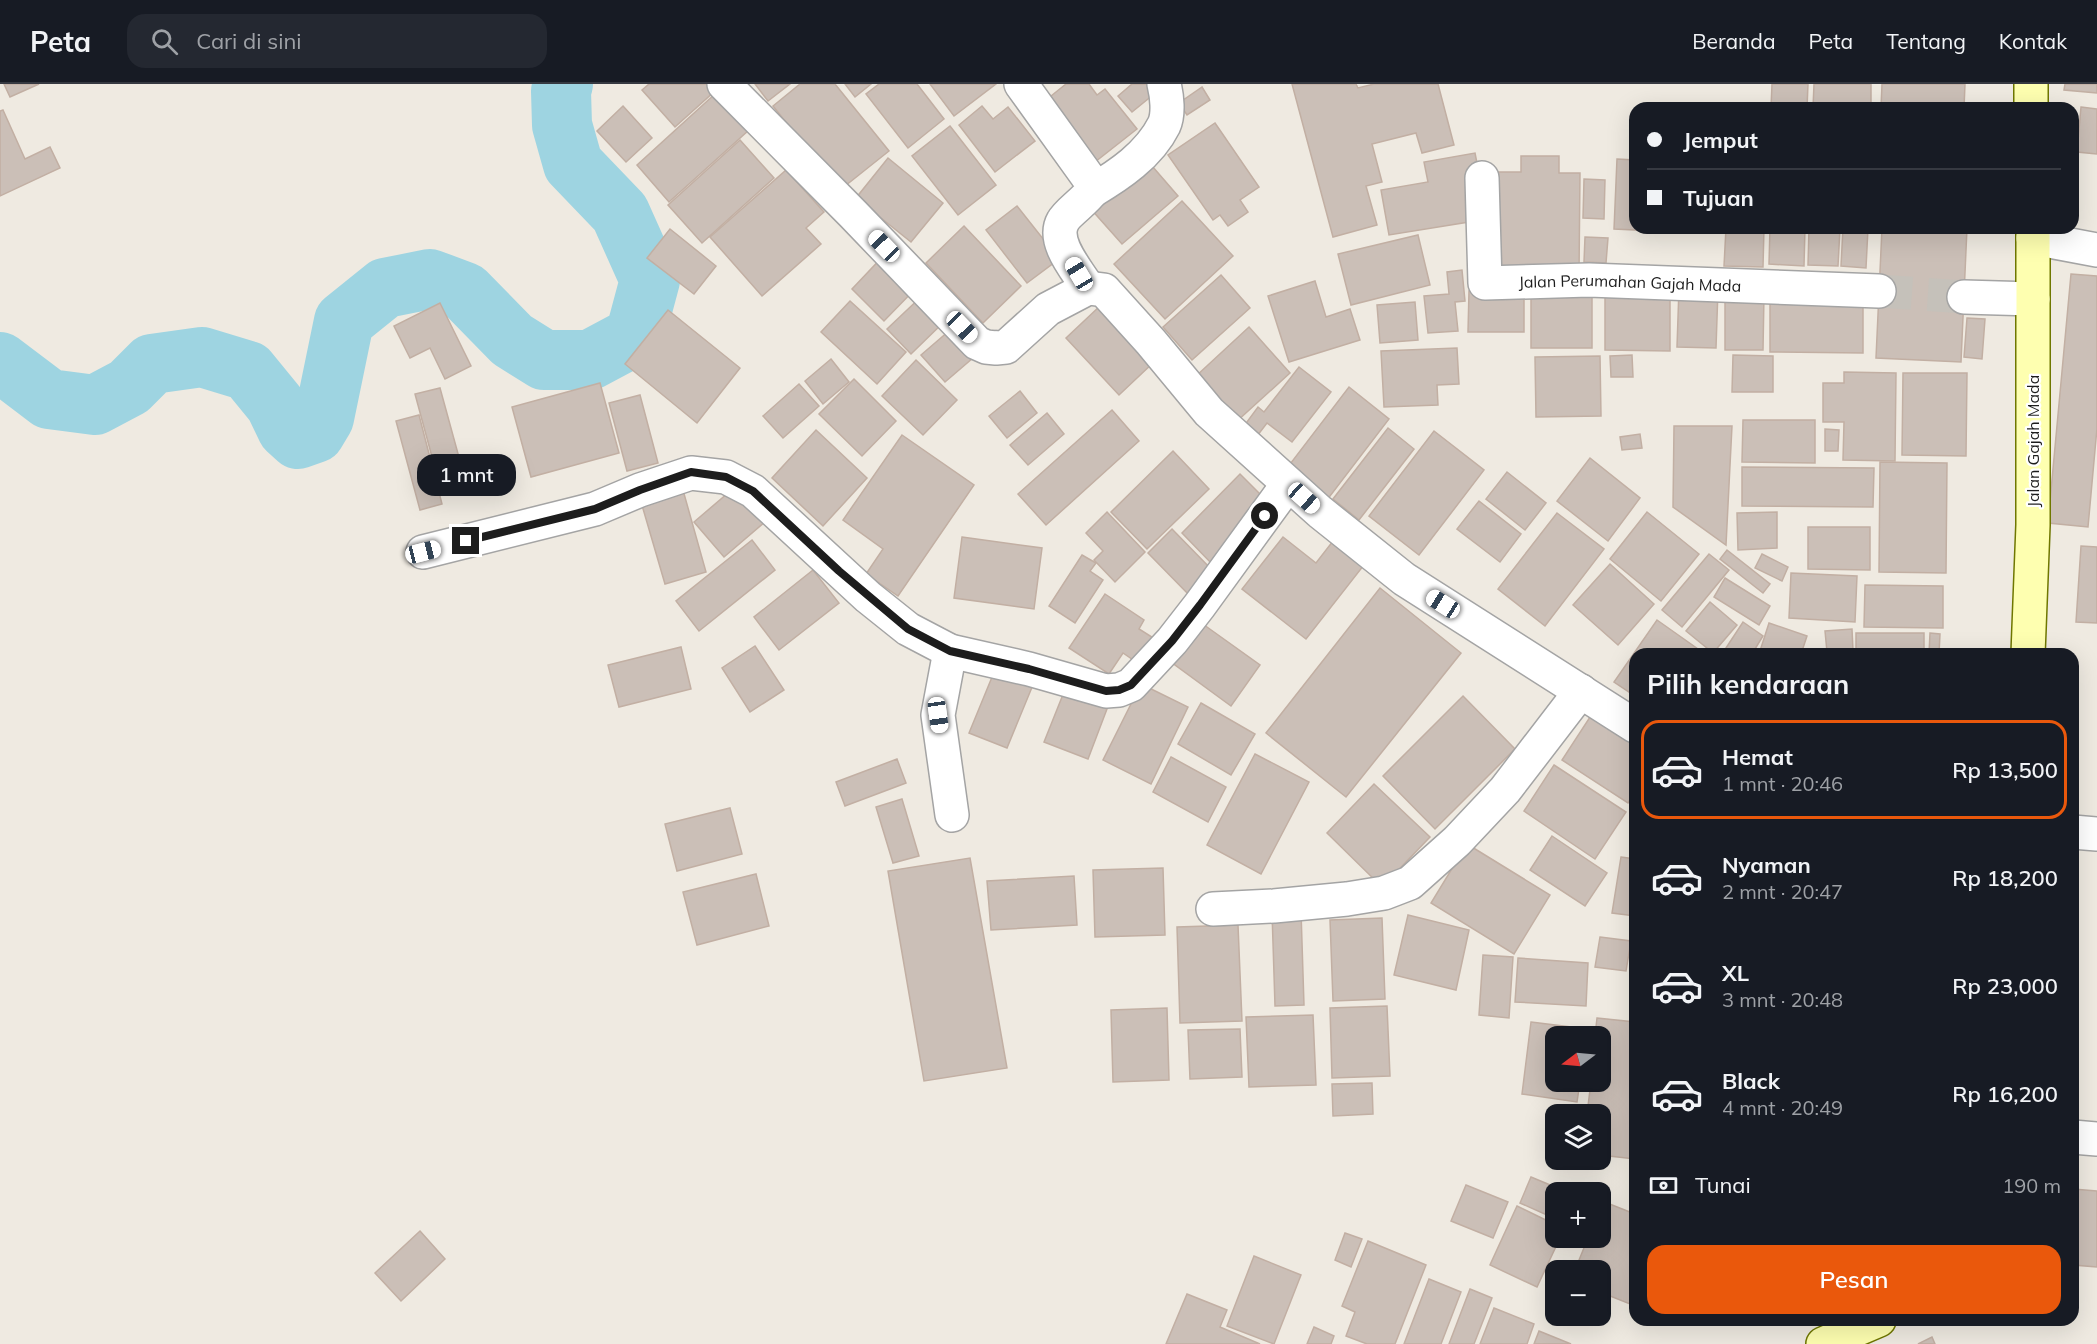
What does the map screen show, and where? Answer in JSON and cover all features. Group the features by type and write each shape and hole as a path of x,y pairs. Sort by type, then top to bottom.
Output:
{"main road":[{"path":"2031,84 2031,102"},
{"name":"Jalan Gajah Mada","path":"2028,648 2033,525 2033,234"},
{"path":"1822,1344 1865,1326"}],"street":[{"path":"723,84 854,213 977,343 996,348 1006,347 1048,309 1088,288 1104,290 1209,412 1320,512 1404,579 1629,722"},
{"path":"1021,84 1090,180 1092,191"},
{"path":"1088,288 1062,245 1060,233 1063,220 1092,191 1125,171 1154,141 1165,124 1167,99 1164,84"},
{"name":"Jalan Perumahan Gajah Mada","path":"1482,178 1485,283 1589,280 1879,291"},
{"path":"2037,234 2097,250"},
{"path":"1964,297 2033,299"},
{"path":"423,552 595,509 691,472 726,477 753,491 795,531 908,629 950,651 1029,669 1106,691 1119,690 1131,685 1172,641 1288,484"},
{"path":"950,651 938,715 952,815"},
{"path":"1213,909 1347,899 1384,893 1410,883 1457,841 1505,790 1581,691"},
{"path":"2079,832 2097,834"},
{"path":"2079,1138 2097,1139"}],"building":[{"path":"4,84 39,84 10,97"},
{"path":"649,84 708,84 715,91 675,127 642,90"},
{"path":"755,84 790,84 768,101"},
{"path":"800,84 835,84 889,151 840,190 773,106"},
{"path":"845,84 871,84 855,97"},
{"path":"879,84 917,84 944,119 908,148 866,94"},
{"path":"930,84 996,84 954,116"},
{"path":"1066,84 1089,84 1097,95 1105,89 1137,129 1095,162 1046,100"},
{"path":"1132,84 1153,84 1159,90 1132,112 1118,96"},
{"path":"1292,84 1356,84 1358,88 1374,84 1438,84 1454,145 1422,153 1416,133 1372,144 1382,182 1366,186 1377,225 1333,237"},
{"path":"1772,84 1808,84 1807,102 1771,102"},
{"path":"1814,84 1871,84 1871,102 1813,102"},
{"path":"1882,84 1965,84 1964,102 1881,102"},
{"path":"2065,84 2097,84 2097,93 2064,90"},
{"path":"1202,87 1210,100 1187,115 1179,103"},
{"path":"716,93 749,130 669,202 637,165"},
{"path":"623,106 652,138 626,162 597,131"},
{"path":"982,106 993,119 1008,107 1035,141 995,172 959,125"},
{"path":"2081,107 2097,109 2097,154 2079,152"},
{"path":"3,110 25,159 50,147 60,168 0,196 0,111"},
{"path":"1215,123 1259,187 1240,200 1248,212 1228,226 1220,215 1213,220 1168,155"},
{"path":"950,126 996,185 958,215 912,156"},
{"path":"740,140 774,178 702,243 668,205"},
{"path":"1475,153 1482,189 1475,221 1389,235 1381,190 1428,182 1424,162"},
{"path":"1521,156 1559,156 1559,173 1580,173 1579,275 1486,274 1488,172 1521,172"},
{"path":"888,158 943,203 911,242 856,198"},
{"path":"1146,159 1178,196 1122,244 1090,208"},
{"path":"1617,159 1629,160 1629,230 1614,229"},
{"path":"786,170 824,212 806,228 821,244 762,296 710,237"},
{"path":"1584,179 1605,180 1604,219 1583,218"},
{"path":"1182,201 1233,256 1165,319 1114,264"},
{"path":"1017,206 1059,259 1027,283 986,230"},
{"path":"964,226 1021,286 983,323 926,263"},
{"path":"670,229 716,266 694,294 647,258"},
{"path":"1726,234 1764,234 1763,267 1724,266"},
{"path":"1770,234 1805,234 1804,266 1769,264"},
{"path":"1809,234 1840,234 1838,266 1808,265"},
{"path":"1843,234 1868,234 1866,268 1841,266"},
{"path":"1882,234 1967,234 1961,362 1876,358"},
{"path":"1418,235 1430,285 1351,305 1338,254"},
{"path":"1585,237 1608,238 1606,263 1584,262"},
{"path":"887,252 920,284 884,321 852,289"},
{"path":"1462,270 1465,301 1455,302 1458,331 1428,333 1424,296 1449,294 1447,272"},
{"path":"2071,274 2097,276 2097,428 2088,527 2048,523"},
{"path":"1221,275 1250,308 1192,360 1163,327"},
{"path":"1315,281 1326,317 1350,309 1360,340 1289,362 1268,296"},
{"path":"1605,288 1670,288 1670,351 1605,350"},
{"path":"1679,288 1718,289 1716,348 1677,347"},
{"path":"1469,291 1524,291 1524,332 1468,332"},
{"path":"926,292 949,317 911,354 887,329"},
{"path":"1531,292 1592,292 1592,348 1531,348"},
{"path":"1770,294 1863,295 1863,353 1770,352"},
{"path":"1725,295 1764,295 1763,350 1725,350"},
{"path":"850,301 906,352 877,384 821,332"},
{"path":"1415,302 1418,340 1380,343 1377,305"},
{"path":"440,303 471,366 445,379 430,348 410,358 394,326"},
{"path":"1101,305 1155,361 1119,395 1066,338"},
{"path":"668,310 740,368 697,423 625,364"},
{"path":"1967,318 1985,319 1982,359 1964,357"},
{"path":"957,324 980,352 945,382 921,355"},
{"path":"1249,327 1290,373 1236,422 1195,377"},
{"path":"1457,348 1459,384 1437,385 1438,405 1384,407 1381,351"},
{"path":"1632,355 1633,377 1611,377 1610,356"},
{"path":"1733,355 1773,356 1773,392 1732,392"},
{"path":"1600,356 1601,416 1536,417 1535,357"},
{"path":"831,359 849,382 823,404 805,381"},
{"path":"916,360 957,400 923,435 882,396"},
{"path":"1299,367 1331,392 1292,442 1267,423 1254,440 1241,430 1258,407 1264,412"},
{"path":"1844,372 1896,373 1895,461 1843,460 1844,422 1823,422 1823,383 1844,383"},
{"path":"1903,373 1967,373 1966,456 1902,455"},
{"path":"854,379 896,421 862,456 819,414"},
{"path":"600,383 619,453 531,477 512,407"},
{"path":"799,384 819,406 783,438 763,416"},
{"path":"1349,387 1389,419 1327,500 1287,468"},
{"path":"440,388 460,461 435,468 415,394"},
{"path":"1020,391 1037,413 1007,438 989,416"},
{"path":"640,395 658,463 627,471 609,403"},
{"path":"1112,410 1139,441 1046,525 1018,494"},
{"path":"1047,413 1064,434 1028,465 1010,445"},
{"path":"419,415 442,504 420,510 396,421"},
{"path":"1743,420 1815,420 1815,463 1742,462"},
{"path":"1674,426 1732,426 1726,545 1673,507"},
{"path":"1388,428 1414,449 1359,520 1333,499"},
{"path":"1825,429 1839,430 1838,451 1825,451"},
{"path":"816,430 867,478 823,526 772,478"},
{"path":"1434,431 1484,470 1419,555 1369,516"},
{"path":"1640,434 1642,448 1622,450 1620,437"},
{"path":"902,435 974,485 898,596 866,574 883,549 843,520"},
{"path":"1173,451 1209,489 1147,549 1111,512"},
{"path":"1590,458 1640,498 1608,541 1557,501"},
{"path":"1880,462 1947,463 1946,573 1879,572"},
{"path":"1742,467 1874,468 1873,507 1742,506"},
{"path":"1507,472 1546,503 1525,530 1486,499"},
{"path":"1240,474 1272,506 1212,564 1182,533"},
{"path":"681,483 706,572 665,584 639,495"},
{"path":"735,487 765,522 724,557 694,522"},
{"path":"1479,501 1521,534 1500,562 1457,529"},
{"path":"1107,512 1145,552 1115,582 1094,560 1103,551 1086,533"},
{"path":"1647,512 1699,554 1661,601 1610,559"},
{"path":"1777,512 1777,548 1738,550 1737,513"},
{"path":"1557,513 1604,549 1545,626 1498,589"},
{"path":"1808,527 1870,527 1870,570 1808,569"},
{"path":"1172,529 1214,572 1190,596 1148,553"},
{"path":"962,537 1042,548 1034,609 954,598"},
{"path":"1283,537 1316,563 1333,541 1364,565 1306,639 1242,589"},
{"path":"752,540 775,570 699,631 676,601"},
{"path":"2081,546 2097,547 2097,623 2076,622"},
{"path":"1727,550 1770,584 1763,593 1720,559"},
{"path":"1709,554 1729,570 1682,627 1662,610"},
{"path":"1762,554 1788,567 1782,581 1755,568"},
{"path":"1082,555 1096,563 1090,571 1103,580 1075,623 1049,606"},
{"path":"1610,564 1654,604 1618,645 1573,605"},
{"path":"813,570 839,603 779,650 754,617"},
{"path":"1791,573 1857,576 1855,622 1789,618"},
{"path":"1725,578 1770,606 1759,625 1714,597"},
{"path":"1865,585 1943,586 1943,628 1864,627"},
{"path":"1380,588 1461,653 1346,797 1266,733"},
{"path":"1105,594 1144,620 1139,629 1155,639 1139,664 1123,653 1109,674 1069,648"},
{"path":"1710,602 1737,625 1717,648 1707,648 1686,631"},
{"path":"1657,620 1697,648 1638,648"},
{"path":"1200,622 1260,665 1231,706 1171,662"},
{"path":"1743,622 1763,636 1756,648 1726,648"},
{"path":"1769,623 1807,636 1803,648 1761,648"},
{"path":"1852,629 1853,648 1827,648 1825,631"},
{"path":"1856,633 1924,633 1924,648 1856,648"},
{"path":"1930,633 1940,634 1939,648 1929,648"},
{"path":"755,646 784,690 750,712 722,668"},
{"path":"681,647 691,689 619,707 608,665"},
{"path":"1629,660 1629,692 1614,682"},
{"path":"997,665 1035,680 1007,748 969,733"},
{"path":"1141,684 1188,707 1151,784 1103,760"},
{"path":"1064,692 1107,709 1088,759 1044,742"},
{"path":"1463,696 1515,749 1435,829 1383,776"},
{"path":"1201,703 1255,734 1231,775 1178,744"},
{"path":"1592,714 1629,739 1629,801 1628,803 1562,760"},
{"path":"1255,754 1309,782 1261,874 1207,845"},
{"path":"1171,757 1226,787 1208,822 1153,792"},
{"path":"897,759 906,783 845,806 836,782"},
{"path":"1554,765 1626,812 1595,859 1524,811"},
{"path":"1374,784 1430,837 1382,887 1327,833"},
{"path":"902,799 919,856 893,863 876,807"},
{"path":"730,808 742,854 677,871 665,824"},
{"path":"1552,836 1607,873 1585,906 1530,870"},
{"path":"1467,844 1550,895 1514,954 1431,903"},
{"path":"1621,857 1629,858 1629,915 1612,913"},
{"path":"970,858 1007,1068 924,1081 888,871"},
{"path":"1163,868 1165,935 1095,937 1093,870"},
{"path":"756,874 769,926 697,945 683,892"},
{"path":"1074,876 1077,925 991,930 987,881"},
{"path":"1301,911 1304,1005 1275,1006 1272,912"},
{"path":"1408,915 1469,930 1456,990 1394,975"},
{"path":"1382,918 1385,999 1333,1001 1330,920"},
{"path":"1238,925 1242,1021 1180,1023 1177,927"},
{"path":"1600,937 1629,941 1626,971 1595,967"},
{"path":"1483,955 1513,957 1509,1018 1479,1015"},
{"path":"1518,958 1588,963 1586,1006 1515,1002"},
{"path":"1387,1006 1390,1076 1332,1078 1330,1008"},
{"path":"1167,1008 1169,1080 1113,1082 1111,1010"},
{"path":"1313,1015 1316,1085 1249,1087 1246,1017"},
{"path":"1597,1018 1629,1021 1629,1158 1611,1156 1611,1104 1588,1104 1590,1092 1611,1092 1611,1026 1596,1026"},
{"path":"1531,1022 1563,1026 1545,1026 1545,1092 1578,1092 1577,1102 1522,1094"},
{"path":"1240,1029 1242,1077 1190,1079 1188,1030"},
{"path":"1372,1083 1373,1114 1333,1116 1332,1084"},
{"path":"1531,1177 1545,1183 1545,1214 1520,1203"},
{"path":"1466,1185 1508,1202 1493,1238 1451,1221"},
{"path":"2079,1190 2097,1191 2097,1267 2079,1266"},
{"path":"1611,1205 1629,1212 1629,1304 1611,1296 1611,1260 1579,1260 1584,1248 1611,1248"},
{"path":"1517,1206 1545,1220 1545,1248 1555,1248 1550,1260 1545,1260 1545,1270 1537,1287 1490,1265"},
{"path":"420,1231 445,1259 401,1301 375,1273"},
{"path":"1345,1233 1362,1239 1351,1267 1335,1260"},
{"path":"1368,1241 1426,1265 1395,1344 1367,1344 1346,1336 1355,1312 1342,1306"},
{"path":"1254,1256 1301,1275 1274,1344 1227,1326"},
{"path":"1429,1279 1461,1292 1441,1344 1404,1344"},
{"path":"1470,1289 1492,1298 1474,1344 1449,1344"},
{"path":"1187,1294 1227,1310 1220,1327 1260,1344 1166,1344"},
{"path":"1494,1308 1534,1324 1527,1344 1480,1344"},
{"path":"1314,1327 1334,1336 1331,1344 1307,1344"},
{"path":"1539,1331 1571,1344 1534,1344"},
{"path":"1932,1337 1935,1344 1918,1344"}],"waterway":[{"path":"0,362 49,399 95,405 129,387 152,364 202,357 248,371 275,404 287,429 298,439 315,433 324,418 344,321 385,288 430,279 465,292 512,340 544,360 590,360 635,336 650,280 620,213 573,164 562,125 561,91 563,84"}],"tunnel":[{"path":"1879,291 1964,297"}],"route":[{"path":"466,541 595,509 691,472 726,477 753,491 868,597 908,629 950,651 1029,669 1106,691 1119,690 1131,685 1172,641 1265,516"}]}
